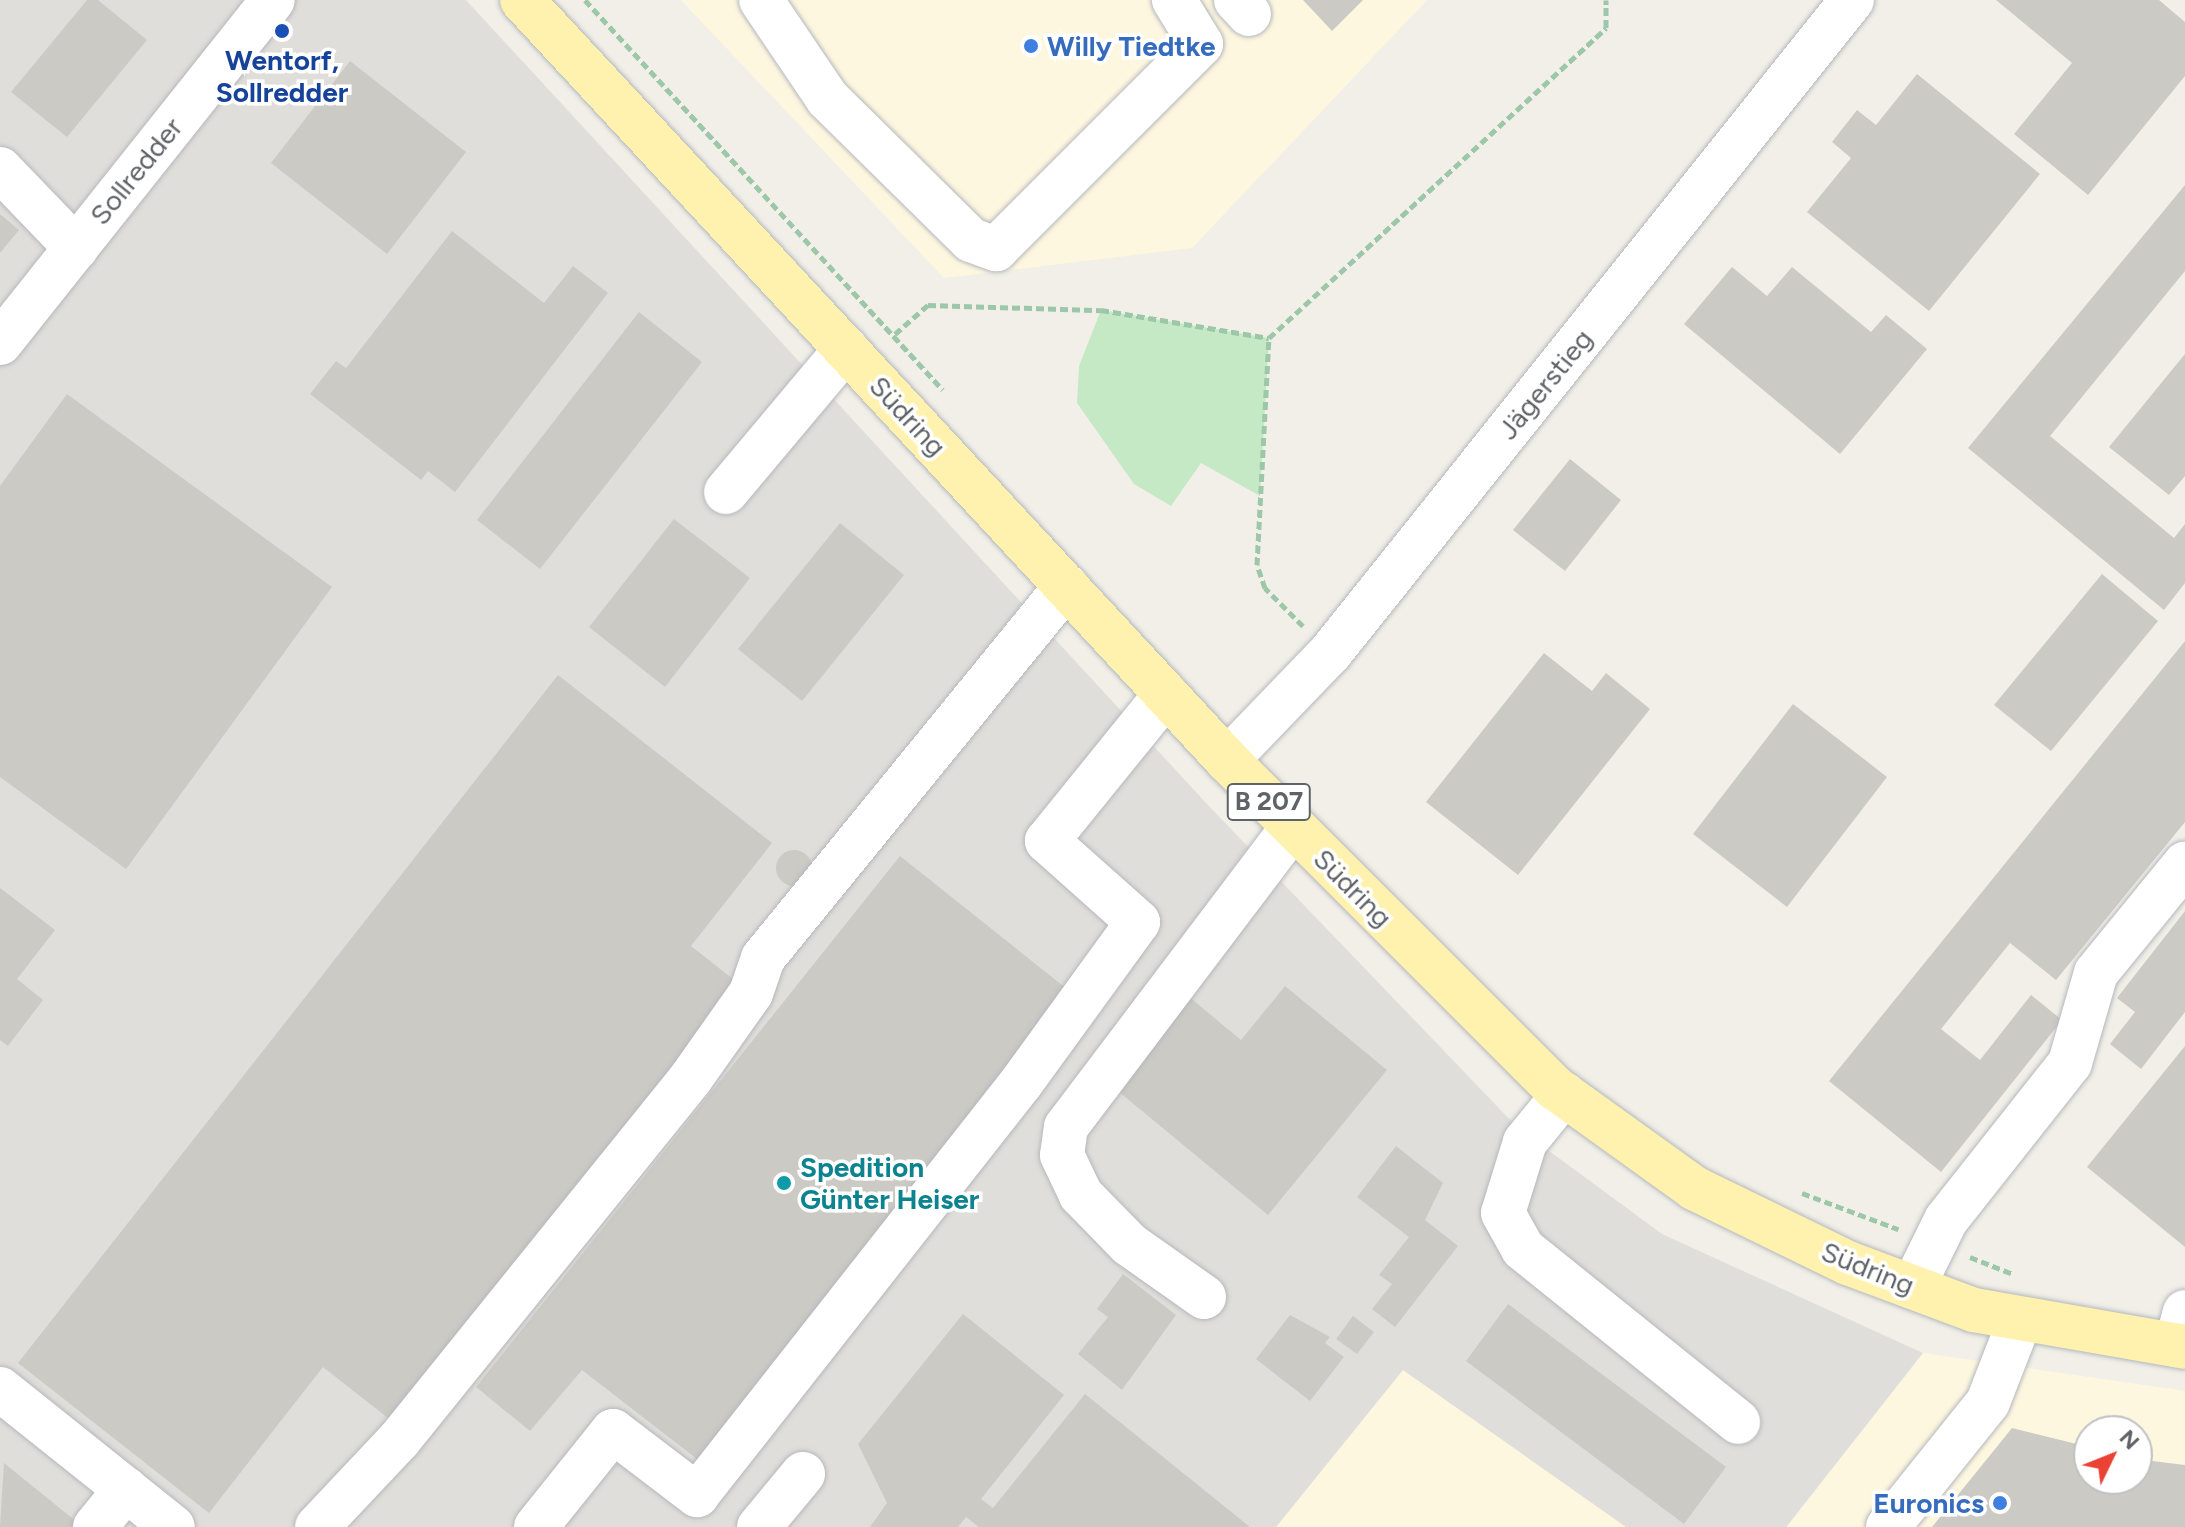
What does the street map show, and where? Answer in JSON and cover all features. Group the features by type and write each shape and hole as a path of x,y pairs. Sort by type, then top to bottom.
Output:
{"main road":[{"name":"Südring","path":"522,0 1227,760 1564,1094 1694,1188 1913,1287 2026,1300 2182,1335"}],"street":[{"name":"Sollredder","path":"0,343 273,0"},
{"path":"761,0 827,98 971,240 996,249 1201,44 1174,0"},
{"name":"Jägerstieg","path":"1227,760 1330,653 1852,0"},
{"path":"0,169 76,248"},
{"path":"726,492 853,357"},
{"path":"317,1527 399,1440 691,1078 751,993 763,958 1066,586"},
{"path":"536,1527 613,1431 697,1495 1021,1083 1138,922 1047,841 1166,694"},
{"path":"1204,1297 1129,1244 1081,1195 1062,1155 1066,1127 1293,827"},
{"path":"1913,1287 1930,1242 2070,1063 2096,973 2185,864"},
{"path":"1564,1094 1525,1142 1503,1213 1523,1249 1738,1422"},
{"path":"1888,1527 1988,1402 2026,1300"},
{"path":"0,1389 173,1527"},
{"path":"759,1527 803,1474"},
{"path":"95,1527 126,1489"}],"path":[{"path":"585,0 947,394"},
{"path":"1330,653 1265,588 1257,565 1269,338 1606,28 1606,0"},
{"path":"853,357 894,334 928,305 1101,310 1269,338"},
{"path":"1787,1187 1930,1242 2026,1300"}],"shaded area":[{"path":"0,0 466,0 1207,804 1518,1128 1662,1234 1923,1353 1786,1527 1626,1527 1403,1370 1276,1527 0,1527"},
{"path":"681,0 1427,0 1192,248 944,278"},
{"path":"1923,1353 2185,1391 2185,1527 1787,1527"},
{"path":"1403,1370 1626,1527 1276,1527"}],"green space":[{"path":"1101,310 1269,338 1260,496 1201,463 1171,506 1134,484 1077,403 1079,366"}],"building":[{"path":"87,0 98,0 147,40 67,137 11,92"},
{"path":"1303,0 1363,0 1332,31"},
{"path":"1996,0 2159,0 2185,22 2185,76 2088,195 2014,134 2072,63"},
{"path":"350,61 466,152 387,254 271,163"},
{"path":"1917,74 2040,174 1929,311 1807,212 1851,158 1832,142 1857,110 1876,125"},
{"path":"2185,185 2185,271 2050,436 2174,538 2185,524 2185,583 2164,610 1968,448"},
{"path":"0,214 19,230 0,253"},
{"path":"452,231 544,303 573,266 608,293 455,492 428,471 421,480 310,394 336,361 346,368"},
{"path":"1732,267 1767,296 1792,267 1871,332 1886,315 1927,349 1840,454 1684,324"},
{"path":"639,312 702,362 540,569 477,520"},
{"path":"2185,354 2185,476 2169,495 2109,447"},
{"path":"67,394 332,587 126,869 0,777 0,486"},
{"path":"1570,459 1621,500 1565,571 1513,530"},
{"path":"674,519 750,578 665,687 589,627"},
{"path":"840,523 904,575 802,701 738,649"},
{"path":"2102,574 2158,621 2051,751 1994,705"},
{"path":"2185,641 2185,822 2056,980 2010,943 1941,1029 1980,1060 2031,995 2062,1020 1941,1172 1829,1081"},
{"path":"1544,653 1592,691 1606,673 1650,709 1518,875 1426,802"},
{"path":"558,675 772,843 691,946 738,983 393,1422 323,1367 209,1513 18,1363"},
{"path":"1793,704 1887,777 1787,907 1693,834"},
{"path":"794,850 807,855 812,868 807,881 794,886 781,881 776,868 781,855"},
{"name":"Spedition Günter Heiser","path":"900,856 1077,997 706,1466 582,1370 530,1431 476,1387"},
{"path":"0,888 55,930 17,979 43,1000 8,1046 0,1040"},
{"path":"2185,911 2185,1012 2141,1069 2110,1044 2135,1012 2117,998"},
{"path":"1285,986 1387,1070 1268,1215 1107,1082 1182,991 1241,1040"},
{"path":"2185,1046 2185,1247 2087,1167"},
{"path":"1396,1146 1443,1183 1425,1220 1458,1246 1395,1327 1372,1309 1392,1284 1379,1275 1409,1237 1357,1197"},
{"path":"1123,1274 1176,1315 1122,1390 1078,1354 1108,1317 1097,1309"},
{"path":"1508,1304 1726,1467 1684,1524 1466,1361"},
{"path":"963,1314 1064,1395 981,1499 993,1508 1085,1394 1250,1527 979,1527 966,1517 958,1527 870,1527 887,1503 858,1444"},
{"path":"1290,1315 1330,1337 1325,1343 1344,1357 1310,1401 1256,1359"},
{"path":"1353,1316 1374,1332 1357,1354 1336,1339"},
{"path":"2012,1428 2073,1443 2073,1495 2153,1495 2153,1461 2185,1465 2185,1527 1932,1527"},
{"path":"4,1463 83,1527 0,1527"}],"place":[{"name":"Wentorf, Sollredder","path":"282,31"},
{"name":"Willy Tiedtke","path":"1031,46"},
{"name":"Spedition Günter Heiser","path":"784,1183"},
{"name":"Euronics","path":"2000,1503"}]}
